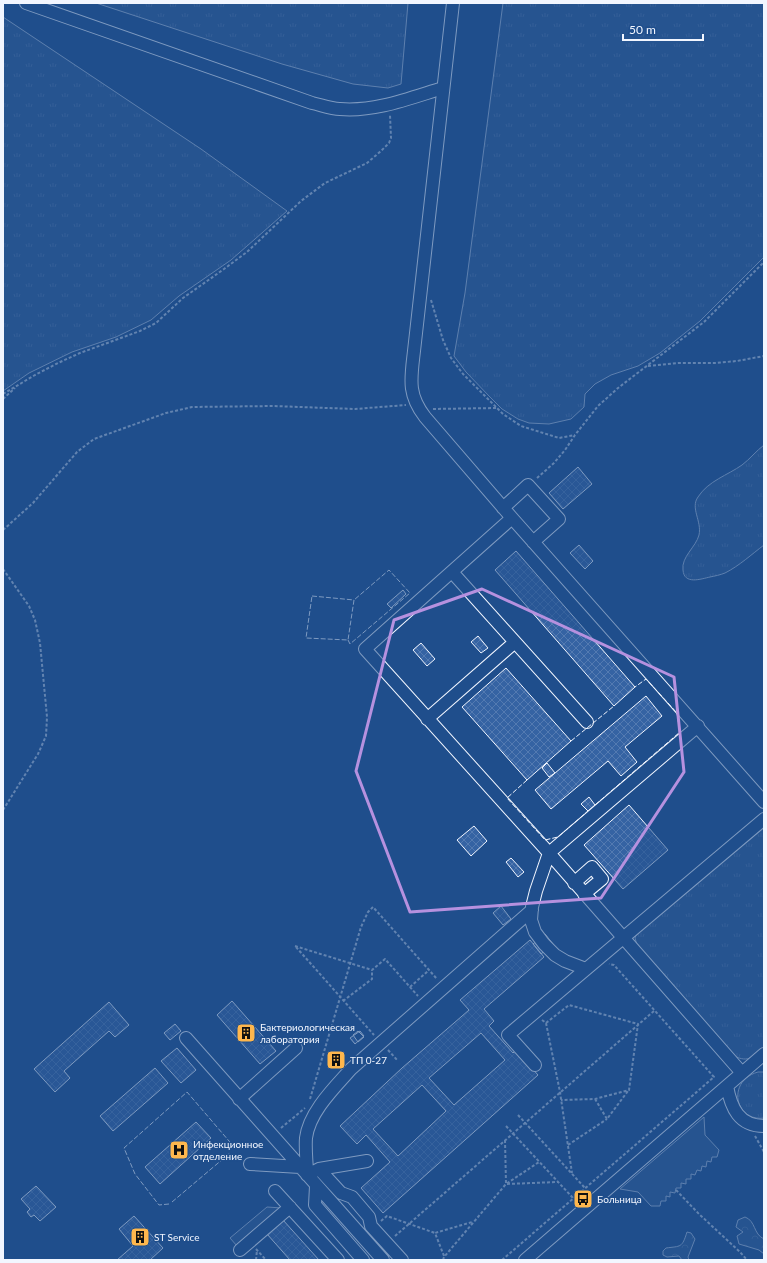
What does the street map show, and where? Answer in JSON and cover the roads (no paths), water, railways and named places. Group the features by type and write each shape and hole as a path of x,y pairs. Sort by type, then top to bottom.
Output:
{"street":[{"path":"26,3 312,103 340,109 369,108 390,104 444,88"},
{"path":"453,3 411,379 412,392 416,405 503,508 764,802"},
{"path":"503,508 528,485 559,519 533,542"},
{"path":"512,518 365,650 549,853 742,1073"},
{"path":"452,572 587,722"},
{"path":"427,719 515,642"},
{"path":"586,969 555,955 534,932 531,920 532,910 536,890 549,853 698,726"},
{"path":"534,1065 508,1035 764,819"},
{"path":"574,883 592,867 602,879 584,894"},
{"path":"303,1171 306,1137 312,1118 326,1097 351,1069 532,910"},
{"path":"186,1038 383,1260"},
{"path":"239,1099 296,1048"},
{"path":"525,1260 742,1073 761,1059"},
{"path":"727,1086 731,1103 740,1117 749,1124 764,1126"},
{"path":"250,1164 303,1171 320,1170 367,1161"},
{"path":"320,1170 341,1193 352,1197 369,1217 371,1226 402,1260"},
{"path":"316,1186 315,1205 364,1260"},
{"path":"275,1191 338,1260"},
{"path":"240,1250 254,1246 290,1207"}],"place":[{"name":"Бактериологическая лаборатория","path":"246,1033"},
{"name":"ТП 0-27","path":"336,1060"},
{"name":"Инфекционное отделение","path":"179,1150"},
{"name":"Больница","path":"583,1199"},
{"name":"ST Service","path":"140,1237"}]}
